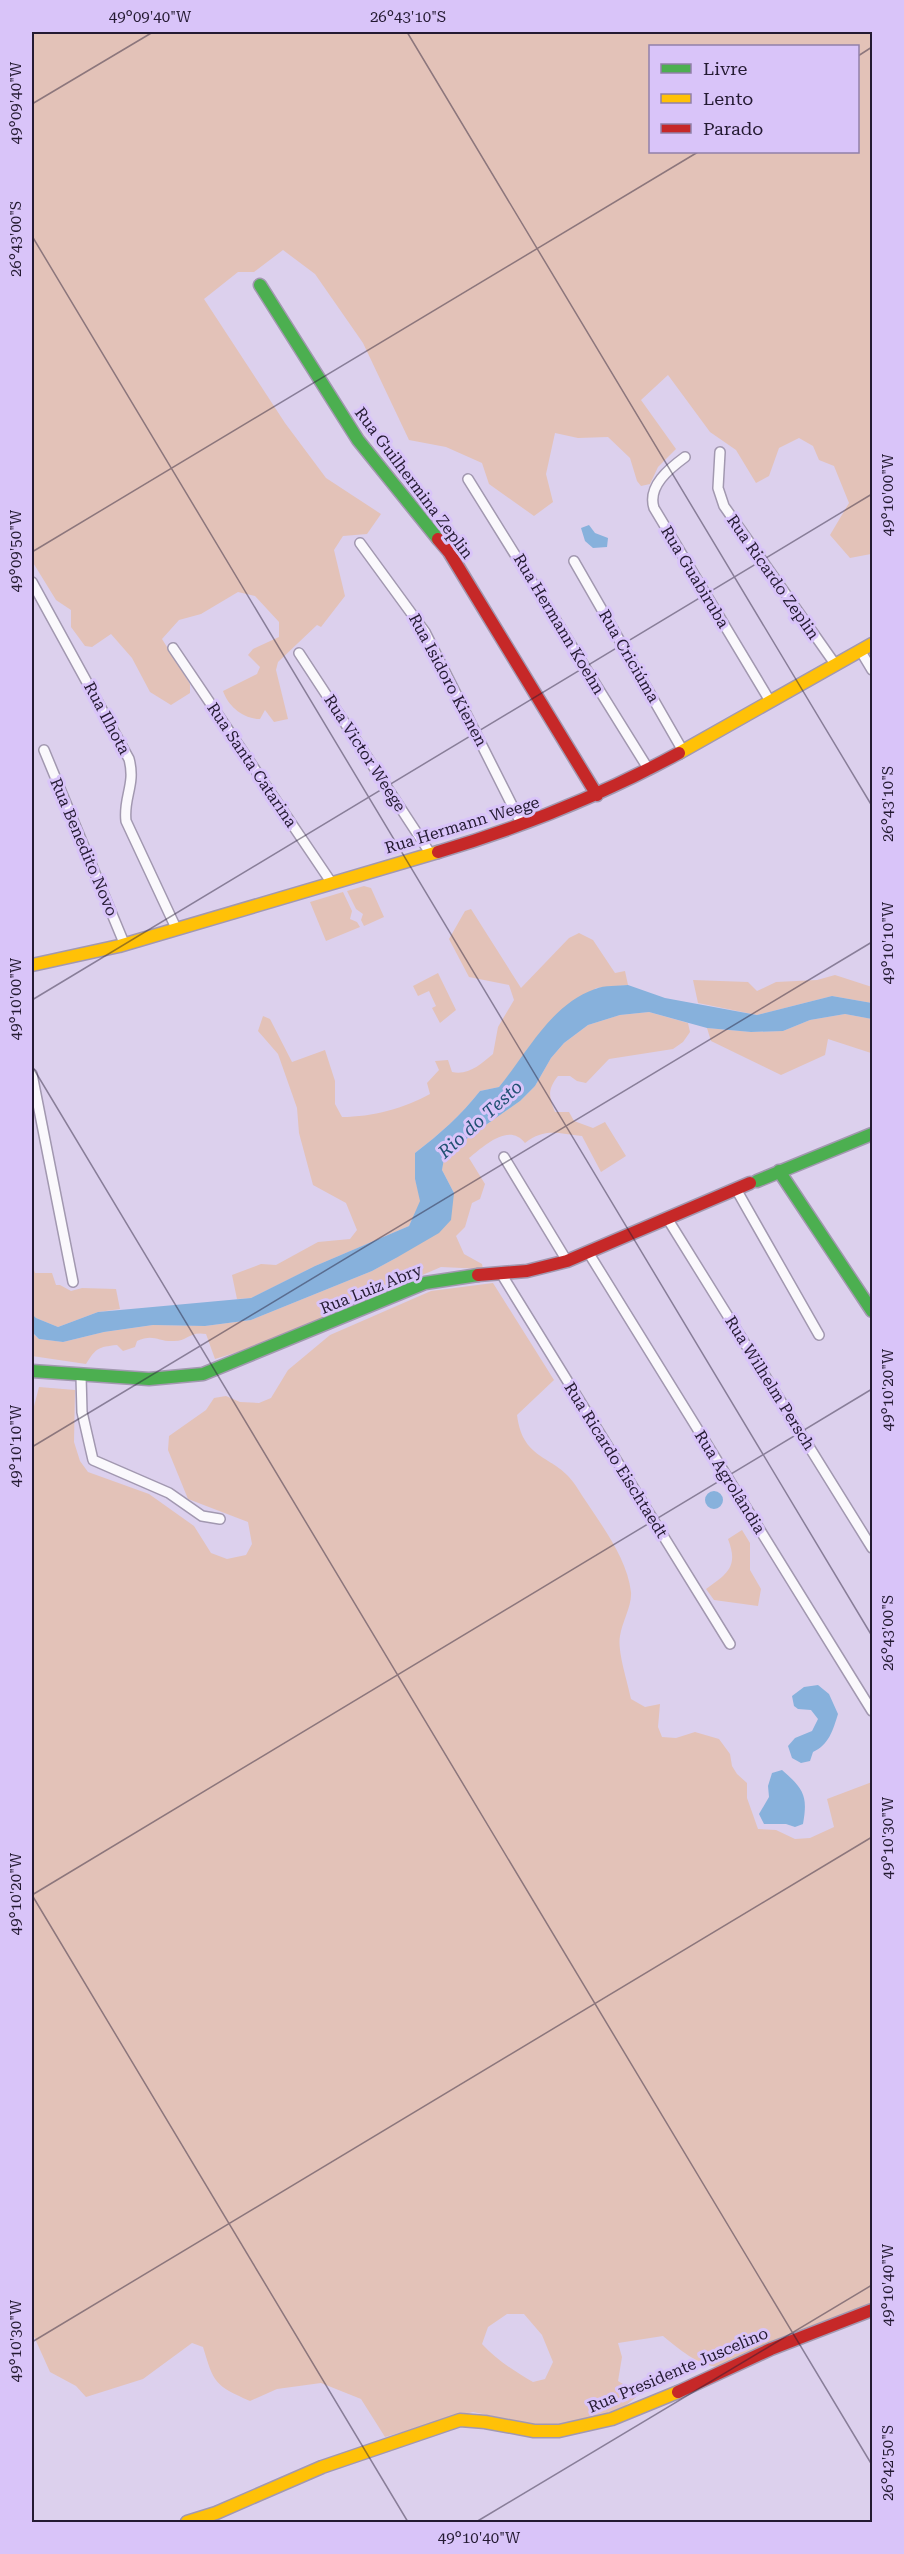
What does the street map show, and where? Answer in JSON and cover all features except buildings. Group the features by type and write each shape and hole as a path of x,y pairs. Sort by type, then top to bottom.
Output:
{"street":[{"name":"Rua Guilhermina Zeplin","path":"260,285 358,440 449,552 597,795"},
{"name":"Rua Ricardo Zeplin","path":"720,452 718,488 724,506 835,664"},
{"name":"Rua Guabiruba","path":"685,457 670,468 660,480 653,496 654,508 770,701"},
{"name":"Rua Hermann Koehn","path":"468,479 649,770"},
{"name":"Rua Isidoro Kienen","path":"360,543 425,632 522,825"},
{"name":"Rua Criciúma","path":"574,561 683,751"},
{"name":"Rua Ilhota","path":"32,582 129,759 132,778 125,811 126,821 176,928"},
{"name":"Rua Hermann Weege","path":"32,965 124,943 522,825 597,795 649,770 873,644"},
{"name":"Rua Santa Catarina","path":"173,648 331,882"},
{"path":"860,650 873,670"},
{"name":"Rua Victor Weege","path":"299,653 430,853"},
{"name":"Rua Benedito Novo","path":"44,750 124,943"},
{"path":"32,1074 73,1282"},
{"name":"Rua Luiz Abry","path":"32,1371 149,1379 203,1374 425,1283 459,1276 502,1275 567,1261 779,1171 873,1134"},
{"path":"504,1157 567,1261"},
{"path":"779,1171 873,1311"},
{"path":"736,1190 819,1335"},
{"name":"Rua Wilhelm Persch","path":"667,1218 873,1548"},
{"name":"Rua Agrolândia","path":"588,1252 873,1711"},
{"name":"Rua Ricardo Eischtaedt","path":"502,1275 730,1644"},
{"path":"81,1376 82,1412 93,1460 179,1499 202,1516 220,1519"},
{"name":"Rua Presidente Juscelino","path":"187,2523 322,2468 460,2420 481,2419 534,2432 558,2431 585,2426 655,2401 790,2341 840,2326 873,2310"}],"shaded area":[{"path":"32,32 872,32 871,554 850,558 830,535 849,503 834,466 819,460 813,446 799,438 779,448 769,476 756,483 736,450 710,432 668,375 641,400 676,449 658,467 650,484 641,486 637,481 630,458 608,437 578,438 555,433 546,474 553,502 534,516 489,484 482,463 446,447 409,440 363,343 315,274 283,250 254,272 238,272 204,299 285,423 326,478 381,514 367,534 343,536 334,550 345,596 321,627 317,625 278,662 276,670 288,719 274,722 265,710 260,719 248,717 232,706 223,691 257,674 260,667 248,655 253,649 279,637 279,622 255,596 238,592 201,614 179,620 162,639 190,684 190,693 171,705 150,692 132,658 111,634 92,647 85,646 71,627 71,610 56,600 32,561"},
{"path":"364,886 371,888 384,917 364,926 361,920 363,914 356,909 347,891"},
{"path":"343,892 352,911 350,919 357,922 360,927 326,941 310,902"},
{"path":"471,909 521,988 569,938 579,933 593,940 615,973 625,971 628,985 596,988 518,1064 499,1087 480,1091 450,1124 415,1153 415,1179 421,1201 409,1226 315,1266 251,1298 237,1299 232,1275 261,1264 276,1265 318,1242 350,1239 357,1230 346,1203 313,1185 299,1133 297,1108 278,1054 258,1031 263,1016 270,1019 292,1062 325,1050 335,1081 335,1104 342,1117 376,1113 399,1107 430,1094 427,1083 439,1070 435,1061 448,1060 452,1072 458,1073 474,1068 493,1054 498,1027 514,1000 509,985 469,977 449,939 465,911"},
{"path":"438,973 456,1010 440,1023 432,1008 436,1006 429,991 418,996 413,986"},
{"path":"835,975 872,987 872,1003 832,996 757,1015 698,1003 693,980 748,982 757,991 776,982 817,980"},
{"path":"649,1012 688,1023 690,1032 683,1042 673,1049 609,1059 586,1083 570,1076 558,1076 551,1090 550,1098 555,1112 569,1112 574,1121 593,1128 605,1122 626,1156 601,1172 582,1136 546,1133 525,1143 519,1137 504,1135 489,1142 469,1158 485,1184 480,1199 472,1203 465,1227 456,1236 464,1254 482,1264 483,1269 441,1267 254,1347 215,1359 206,1334 200,1333 179,1341 143,1339 137,1341 135,1347 123,1351 117,1345 98,1349 86,1364 32,1356 32,1333 39,1339 63,1342 104,1332 153,1325 205,1326 251,1320 372,1271 396,1258 454,1193 442,1170 444,1159 470,1136 520,1101 535,1086 551,1058 564,1043 588,1025 620,1015"},
{"path":"845,1014 872,1019 871,1053 828,1039 825,1055 781,1075 711,1041 707,1028 751,1032 783,1031 810,1020"},
{"path":"32,1264 35,1273 52,1273 56,1285 71,1291 82,1288 116,1289 120,1309 98,1312 58,1327 36,1318 32,1314"},
{"path":"493,1283 554,1380 517,1415 520,1431 533,1450 568,1476 617,1550 631,1592 619,1642 623,1667 631,1699 645,1707 660,1704 658,1727 662,1737 676,1738 695,1732 719,1739 730,1754 732,1766 737,1774 747,1783 747,1798 758,1829 776,1830 795,1839 810,1838 834,1827 827,1799 872,1782 872,2303 719,2367 696,2360 663,2336 618,2343 622,2357 618,2381 640,2394 625,2406 592,2419 555,2426 517,2425 497,2417 473,2412 385,2437 361,2399 321,2383 277,2389 250,2401 238,2396 217,2382 203,2347 192,2343 143,2379 86,2397 76,2386 50,2372 32,2332 32,1414 39,1387 75,1390 74,1442 80,1461 88,1472 149,1494 194,1526 211,1553 227,1559 246,1555 252,1544 248,1522 188,1499 168,1450 169,1436 206,1410 214,1398 226,1396 240,1402 259,1403 271,1398 288,1370 330,1335 431,1291","holes":["507,2314 524,2314 542,2335 553,2362 545,2379 533,2382 506,2365 482,2344 488,2327"]},
{"path":"742,1530 750,1543 750,1570 761,1589 758,1606 714,1600 706,1589 729,1569 732,1557 728,1539"}],"water":[{"path":"589,525 595,533 608,538 607,547 593,548 585,541 581,528"},
{"name":"Rio do Testo","path":"628,985 665,998 757,1015 832,996 872,1003 872,1019 845,1014 810,1020 783,1031 751,1032 707,1028 649,1012 620,1015 588,1025 564,1043 551,1058 535,1086 520,1101 470,1136 444,1159 442,1170 454,1193 451,1220 439,1233 396,1258 372,1271 251,1320 205,1326 153,1325 104,1332 63,1342 39,1339 32,1332 32,1314 58,1327 98,1312 251,1298 315,1266 409,1226 420,1201 415,1179 415,1153 450,1124 480,1091 499,1087 541,1031 565,1006 595,989"},
{"path":"714,1491 720,1494 723,1500 720,1506 714,1509 708,1506 705,1500 708,1494"},
{"path":"818,1685 829,1694 838,1714 827,1741 813,1752 810,1761 801,1763 792,1758 788,1746 795,1738 812,1731 818,1719 811,1710 798,1709 794,1706 792,1696 804,1687"},
{"path":"782,1770 803,1794 805,1806 803,1824 795,1827 786,1824 764,1824 759,1814 769,1797 768,1786 772,1773"}],"traffic: fast":[{"path":"260,285 358,440 438,539"},
{"path":"757,1181 872,1134"},
{"path":"779,1171 872,1311"},
{"path":"32,1371 149,1379 203,1374 425,1283 478,1275"}],"traffic: slow":[{"path":"679,753 872,644"},
{"path":"32,965 119,946 438,852"},
{"path":"187,2522 216,2513 322,2467 460,2420 534,2431 559,2431 612,2419 678,2392"}],"traffic: jam":[{"path":"438,539 449,552 597,795"},
{"path":"438,852 561,809 621,783 679,753"},
{"path":"478,1275 527,1271 567,1261 750,1183"},
{"path":"678,2392 771,2349 872,2310"}]}
